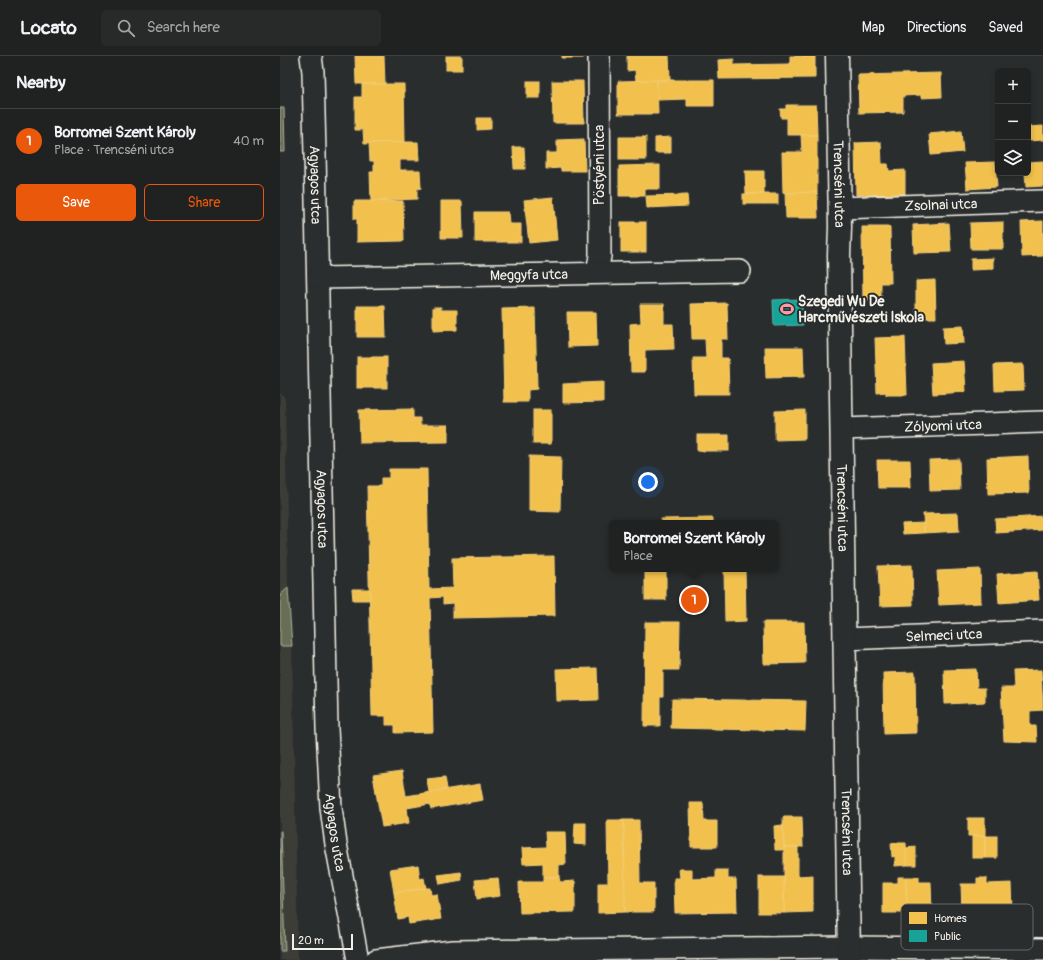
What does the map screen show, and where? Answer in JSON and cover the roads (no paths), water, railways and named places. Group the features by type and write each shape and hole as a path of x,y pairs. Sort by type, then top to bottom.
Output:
{"street":[{"name":"Agyagos utca","path":"312,56 327,728 331,808 336,844 358,960"},
{"name":"Pöstyéni utca","path":"597,273 600,256 599,56"},
{"name":"Trencséni utca","path":"836,56 840,208 839,255 849,954"},
{"name":"Zsolnai utca","path":"840,208 1043,201"},
{"name":"Meggyfa utca","path":"318,278 740,271"},
{"name":"Zólyomi utca","path":"842,429 1043,422"},
{"name":"Selmeci utca","path":"844,639 1043,631"},
{"path":"1033,949 1043,949"},
{"path":"376,960 453,951 849,954 1004,950"}],"place":[{"name":"Szegedi Wu De Harcművészeti Iskola","path":"787,309"},
{"name":"Borromei Szent Károly","path":"694,600"}]}
